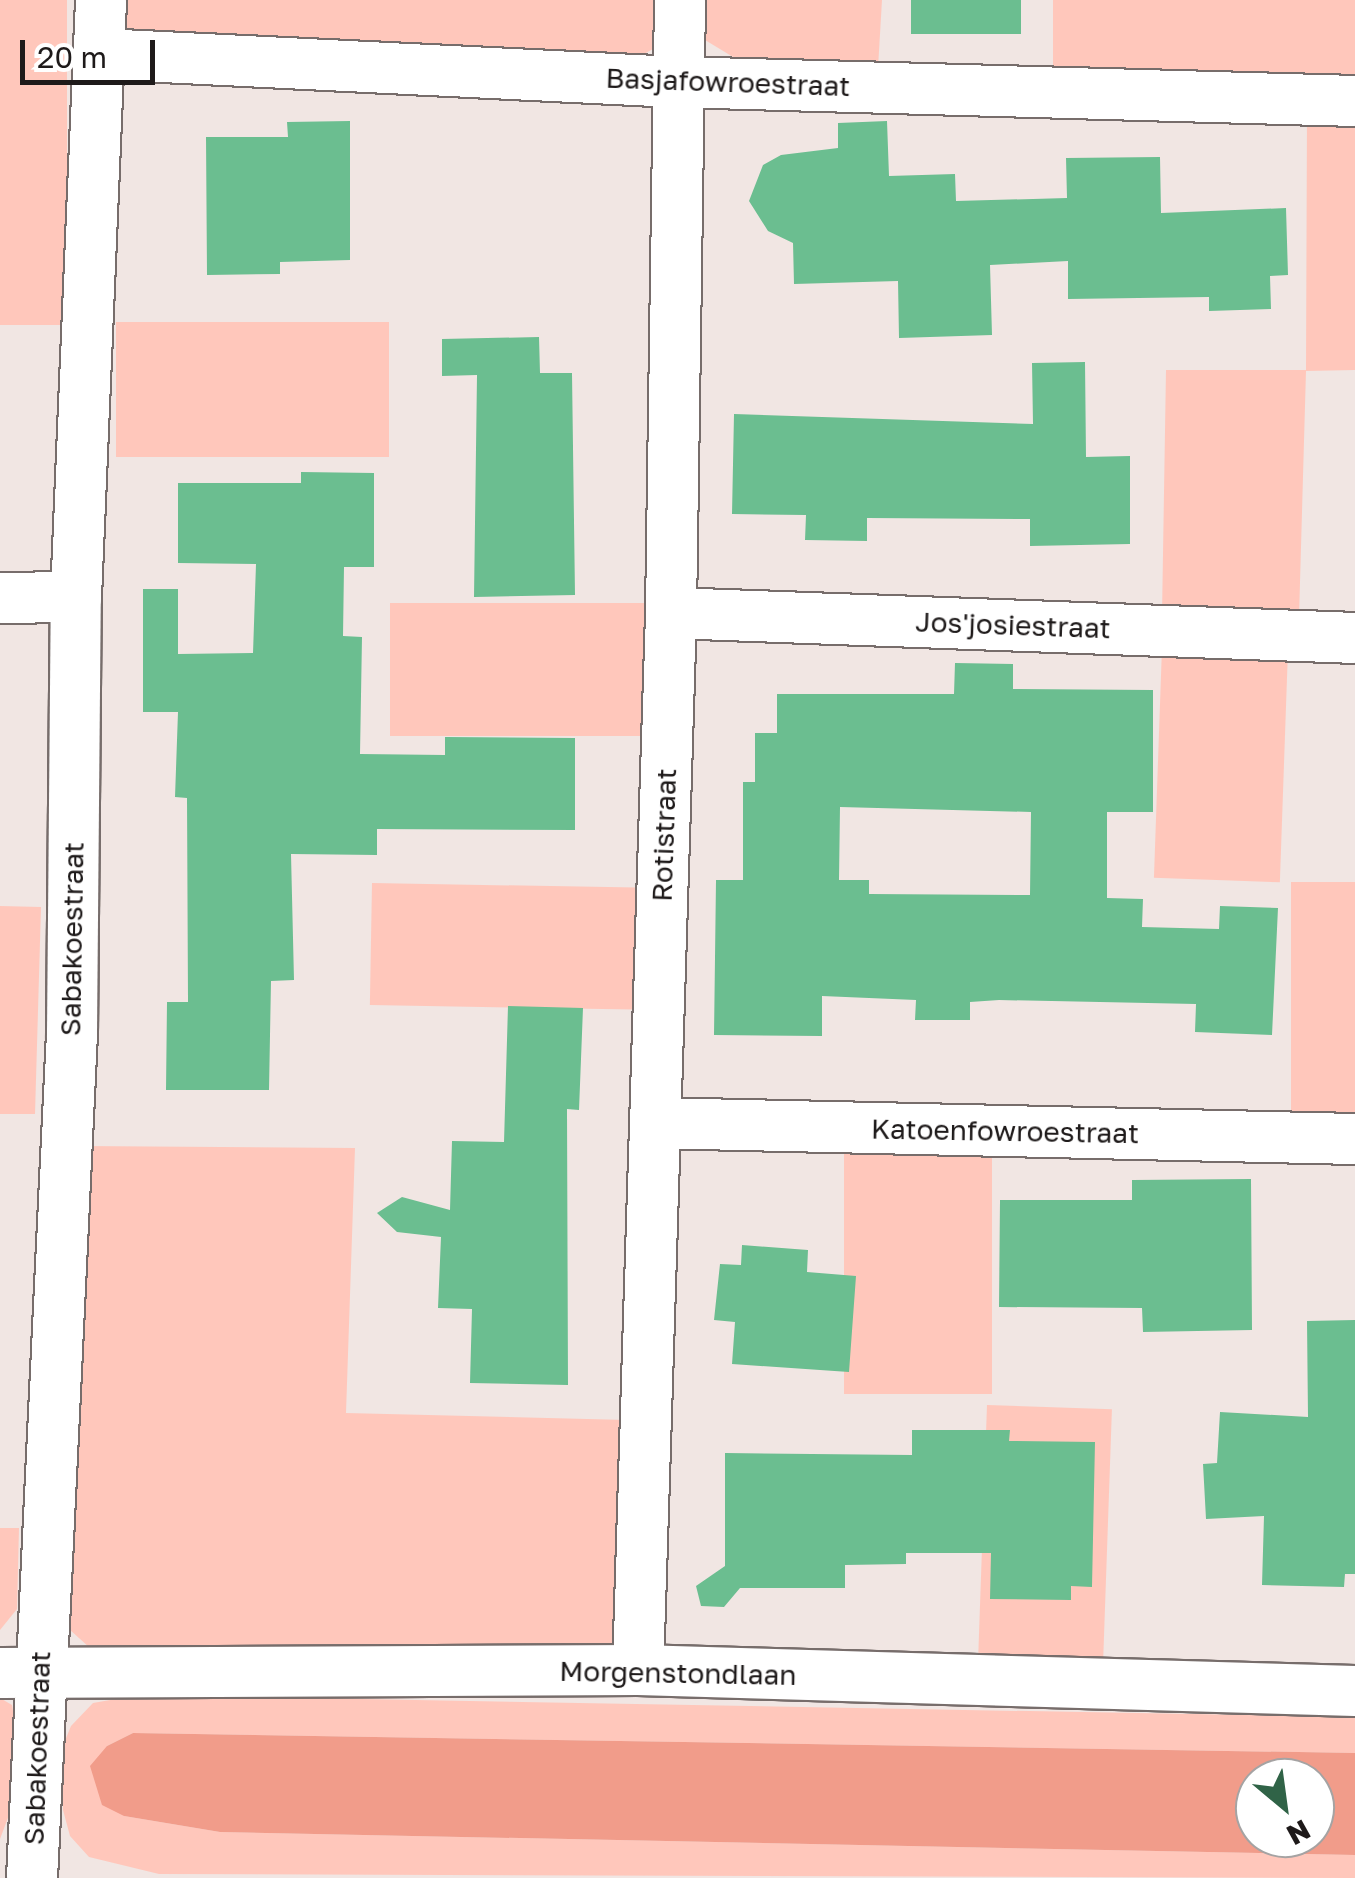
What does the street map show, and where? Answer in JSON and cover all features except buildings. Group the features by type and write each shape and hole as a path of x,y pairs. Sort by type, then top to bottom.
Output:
{"street":[{"name":"Sabakoestraat","path":"32,1878 20,1675 72,1033 76,597 101,54 100,0"},
{"name":"Rotistraat","path":"638,1670 671,613 680,0"},
{"name":"Basjafowroestraat","path":"101,54 676,82 1355,101"},
{"path":"0,598 76,597"},
{"name":"Jos'josiestraat","path":"671,613 1355,638"},
{"name":"Katoenfowroestraat","path":"655,1123 1355,1139"},
{"name":"Morgenstondlaan","path":"20,1675 638,1670 1355,1691"}],"shaded area":[{"path":"0,0 67,0 67,325 0,325"},
{"path":"110,0 660,0 653,49 633,60 144,45 123,29"},
{"path":"693,0 882,0 878,68 748,66 705,40 693,23"},
{"path":"1053,0 1355,0 1355,74 1053,74"},
{"path":"1307,112 1355,114 1355,370 1306,371 1299,618 1162,615 1166,370 1306,370"},
{"path":"116,322 389,322 389,457 116,457"},
{"path":"390,603 663,603 663,736 390,736"},
{"path":"1162,647 1288,651 1280,882 1154,878"},
{"path":"1291,882 1355,882 1355,1113 1291,1113"},
{"path":"372,883 636,888 634,1010 370,1005"},
{"path":"0,906 41,907 35,1114 0,1114"},
{"path":"844,1143 992,1143 992,1394 844,1394"},
{"path":"80,1146 355,1148 346,1413 627,1420 616,1640 600,1662 100,1657 69,1629"},
{"path":"987,1405 1112,1409 1103,1677 978,1673"},
{"path":"0,1528 19,1528 17,1609 0,1630"},
{"path":"139,1695 1355,1717 1355,1753 133,1733 107,1746 124,1816 220,1832 1235,1853 1235,1858 1355,1855 1355,1878 159,1874 89,1857 70,1836 63,1810 62,1748 71,1726 93,1703"},
{"path":"0,1698 12,1705 16,1729 12,1807 0,1839"},
{"path":"133,1733 1355,1753 1355,1855 1335,1855 1335,1758 1235,1758 1235,1853 220,1832 124,1816 102,1805 90,1766 107,1746"}]}
